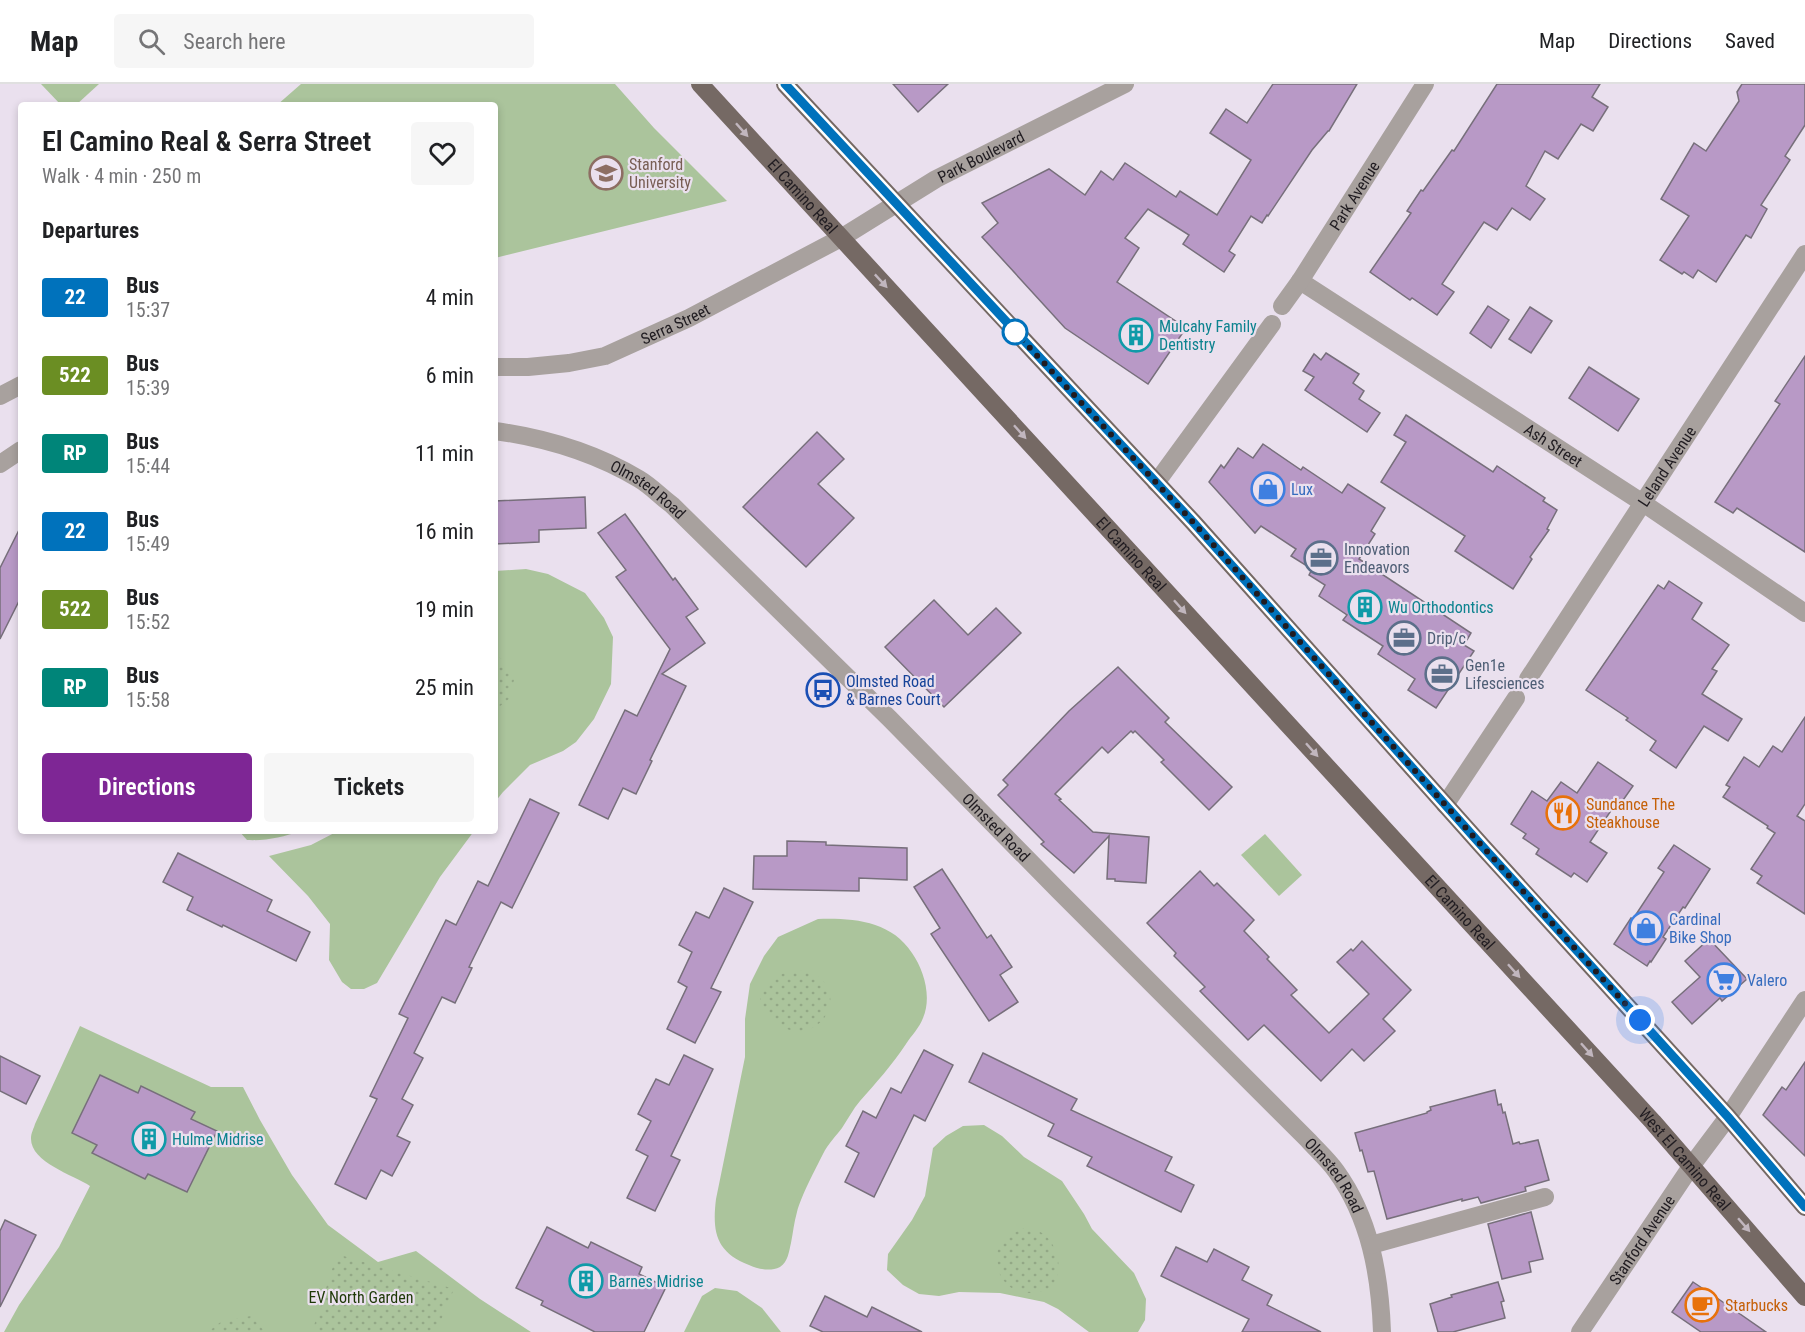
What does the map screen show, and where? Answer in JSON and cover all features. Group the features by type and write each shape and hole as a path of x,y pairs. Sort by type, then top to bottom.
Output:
{"main road":[{"name":"El Camino Real","path":"700,84 1563,1024"},
{"path":"785,84 1156,483 1728,1117 1805,1207"},
{"name":"West El Camino Real","path":"1563,1024 1692,1165 1805,1297"}],"street":[{"name":"Park Boulevard","path":"841,238 936,179 1125,84"},
{"name":"Park Avenue","path":"1282,306 1425,84"},
{"name":"Serra Street","path":"498,367 569,363 605,356 689,318 841,238"},
{"name":"Leland Avenue","path":"1528,679 1805,254"},
{"name":"Ash Street","path":"1300,281 1643,503 1805,613"},
{"path":"1156,483 1272,324"},
{"path":"0,396 18,387"},
{"name":"Olmsted Road","path":"498,431 561,444 604,461 641,480 672,505 890,719 1308,1140 1336,1171 1358,1209 1371,1245 1380,1289 1382,1332"},
{"path":"0,464 18,452"},
{"path":"1446,805 1516,698"},
{"name":"Stanford Avenue","path":"1580,1332 1692,1165 1728,1117 1805,1000"},
{"path":"1371,1245 1545,1197"}],"green space":[{"path":"41,84 99,84 79,102 58,102"},
{"path":"301,84 615,84 654,128 727,201 498,257 498,102 280,102"},
{"path":"526,569 548,574 585,593 604,618 613,637 611,684 594,719 576,742 563,751 530,765 498,798 498,571"},
{"path":"498,657 502,659 514,680 509,699 498,708"},
{"path":"242,834 291,834 274,838 247,840"},
{"path":"332,834 472,834 440,877 377,983 364,989 351,989 342,982 329,960 330,924 308,896 269,856 311,845"},
{"path":"1265,834 1302,875 1279,896 1241,855"},
{"path":"818,919 858,921 883,928 894,934 912,953 923,976 927,993 926,1010 918,1028 890,1067 857,1104 825,1150 799,1205 785,1262 776,1269 764,1269 738,1260 723,1247 716,1231 716,1199 745,1057 745,1019 750,984 764,956 778,937"},
{"path":"794,970 807,972 820,978 827,986 830,996 830,1005 820,1022 802,1031 782,1027 760,1009 763,986 772,978"},
{"path":"80,1026 211,1087 243,1087 292,1175 328,1225 378,1262 416,1251 480,1299 531,1332 4,1332 19,1305 59,1247 90,1186 45,1161 37,1154 31,1138 35,1124"},
{"path":"984,1125 1002,1136 1024,1157 1062,1181 1092,1229 1134,1273 1146,1299 1145,1320 1138,1332 1089,1332 1058,1309 1044,1302 1000,1293 959,1292 939,1296 919,1294 903,1285 887,1270 888,1254 912,1220 925,1196 933,1148 946,1136 963,1126"},
{"path":"1024,1228 1042,1233 1048,1238 1056,1252 1057,1276 1048,1289 1041,1292 1026,1293 1016,1290 1003,1280 999,1272 997,1251 999,1246 1012,1234"},
{"name":"EV North Garden","path":"337,1254 454,1289 436,1332 312,1332"},
{"path":"715,1288 737,1291 762,1308 781,1332 684,1332 702,1296"},
{"path":"251,1316 265,1332 208,1332 222,1321"}],"building":[{"path":"893,84 948,84 918,112"},
{"path":"1273,84 1357,84 1329,131 1312,150 1268,216 1262,223 1251,216 1229,251 1235,255 1224,272 1183,244 1189,235 1148,209 1125,238 1139,248 1117,282 1186,328 1148,384 1065,328 982,237 998,223 982,203 1049,169 1085,195 1101,171 1113,180 1125,163 1176,197 1180,191 1217,215 1251,160 1210,133 1226,109 1247,123"},
{"path":"1497,84 1600,84 1592,97 1608,107 1593,131 1581,124 1558,159 1545,151 1526,186 1545,199 1530,220 1512,208 1497,230 1484,222 1442,284 1454,292 1437,315 1412,298 1410,300 1370,272 1411,213 1407,211 1421,190 1423,191 1452,150 1454,151"},
{"path":"1742,84 1805,84 1805,125 1785,156 1790,160 1761,205 1767,209 1751,238 1746,235 1716,282 1698,270 1693,278 1660,260 1689,216 1661,199 1694,143 1706,151 1739,101 1737,92"},
{"path":"1488,306 1509,320 1491,348 1470,333"},
{"path":"1530,307 1552,321 1531,353 1509,339"},
{"path":"1326,353 1359,374 1353,383 1364,391 1359,399 1380,413 1367,432 1305,390 1314,377 1303,371 1314,354 1321,360"},
{"path":"1805,356 1805,552 1737,508 1733,513 1715,502 1780,404 1775,401"},
{"path":"1589,367 1639,399 1618,431 1569,398"},
{"path":"1406,415 1493,472 1497,466 1545,498 1543,501 1557,510 1547,529 1549,530 1530,557 1532,559 1513,589 1455,551 1465,536 1381,482 1406,442 1394,435"},
{"path":"817,432 844,459 818,484 854,518 806,567 743,507"},
{"path":"1263,444 1301,470 1303,467 1342,493 1348,484 1385,508 1371,531 1375,534 1359,559 1471,633 1464,645 1474,651 1436,708 1408,690 1415,679 1378,654 1383,646 1343,620 1347,615 1319,596 1325,585 1309,575 1312,569 1291,556 1296,549 1261,526 1255,533 1209,482 1221,465 1224,468 1238,448 1253,458"},
{"path":"585,497 586,528 539,530 539,542 498,544 498,501"},
{"path":"625,514 673,580 675,578 698,609 686,617 705,643 662,674 686,686 636,794 623,788 608,819 579,805 625,710 637,716 670,649 616,577 626,570 598,533"},
{"path":"18,532 18,603 0,639 0,568"},
{"path":"1669,581 1702,603 1692,619 1729,645 1712,669 1717,671 1702,694 1742,719 1728,741 1704,726 1676,768 1650,750 1656,741 1626,720 1628,718 1586,690 1658,585 1664,589"},
{"path":"934,600 968,635 996,608 1021,633 944,707 885,647"},
{"path":"1118,667 1169,718 1165,722 1232,787 1209,810 1161,762 1164,760 1135,731 1133,733 1131,731 1108,753 1102,747 1055,794 1093,832 1149,837 1146,883 1107,879 1109,836 1074,873 1041,844 1044,842 998,795 1008,785 1003,780 1069,711"},
{"path":"1805,717 1805,804 1797,816 1805,821 1805,914 1757,883 1762,876 1751,869 1775,833 1723,797 1730,787 1726,785 1744,757 1759,767 1773,746 1782,752"},
{"name":"Sundance The Steakhouse","path":"1598,762 1633,786 1621,803 1618,800 1590,842 1607,853 1587,882 1574,873 1571,877 1536,854 1539,849 1523,838 1526,834 1511,824 1532,791 1547,801 1561,782 1577,793"},
{"path":"530,799 559,813 512,908 501,902 469,967 472,968 455,1003 442,997 414,1053 423,1058 402,1099 413,1105 397,1136 410,1142 392,1176 381,1170 366,1199 335,1184 377,1099 370,1096 408,1018 399,1014 446,920 456,925 478,881 488,886"},
{"path":"787,841 907,848 907,880 859,878 859,891 753,889 754,856 787,856"},
{"name":"Cardinal Bike Shop","path":"1674,845 1710,869 1663,937 1666,939 1647,966 1614,944 1664,872 1658,868"},
{"path":"178,853 272,900 267,911 310,932 296,961 187,910 193,897 163,882"},
{"path":"942,869 987,938 991,935 1012,967 1000,975 1018,1002 989,1021 931,934 940,928 914,887"},
{"path":"1200,871 1214,886 1217,883 1254,920 1244,931 1297,990 1291,995 1329,1033 1369,994 1337,962 1351,949 1353,951 1362,941 1411,990 1383,1019 1395,1031 1364,1061 1352,1049 1321,1081 1264,1025 1248,1040 1200,991 1205,987 1174,956 1176,953 1147,923"},
{"path":"724,888 753,902 711,988 721,992 695,1043 667,1029 687,987 678,982 692,952 679,945 696,912 709,918"},
{"name":"Valero","path":"1709,939 1747,979 1722,1001 1720,998 1692,1024 1672,1002 1700,977 1685,961"},
{"path":"924,1050 953,1065 925,1121 914,1115 874,1197 845,1182 859,1153 846,1146 863,1111 876,1118 891,1088 901,1093"},
{"path":"983,1053 1077,1099 1071,1110 1172,1157 1165,1171 1194,1185 1181,1212 1087,1166 1092,1157 1048,1136 1054,1124 969,1082"},
{"path":"684,1055 713,1069 671,1156 680,1160 655,1211 627,1198 648,1156 636,1150 651,1121 638,1114 656,1079 669,1085"},
{"path":"0,1056 40,1076 26,1104 0,1091"},
{"path":"1805,1062 1805,1156 1763,1115 1782,1087 1786,1090"},
{"name":"Hulme Midrise","path":"100,1075 138,1093 141,1086 195,1112 191,1119 217,1131 187,1192 148,1174 145,1179 92,1153 97,1145 72,1133"},
{"path":"1495,1090 1498,1105 1501,1104 1503,1113 1505,1112 1513,1144 1538,1140 1549,1180 1525,1187 1526,1191 1481,1203 1478,1197 1462,1201 1462,1199 1387,1219 1374,1171 1368,1172 1355,1133 1427,1113 1431,1110 1430,1107"},
{"path":"1531,1212 1543,1259 1529,1262 1531,1272 1502,1279 1488,1224"},
{"path":"5,1220 36,1235 0,1307 0,1231"},
{"name":"Barnes Midrise","path":"547,1227 588,1248 591,1242 642,1267 639,1274 666,1287 644,1332 595,1332 541,1305 543,1301 516,1288"},
{"path":"1176,1247 1207,1262 1214,1249 1249,1267 1242,1280 1272,1295 1267,1305 1321,1332 1242,1332 1249,1319 1161,1276"},
{"path":"1498,1282 1504,1301 1501,1302 1505,1318 1453,1332 1438,1332 1430,1304 1452,1297 1451,1295"},
{"name":"Starbucks","path":"1693,1282 1766,1332 1701,1332 1672,1312"},
{"path":"825,1296 867,1317 872,1307 922,1332 823,1332 810,1326"}],"bus line":[{"name":"22","path":"785,84 1193,522 1728,1117 1805,1207"}],"place":[{"name":"Stanford University","path":"606,173"},
{"name":"Mulcahy Family Dentistry","path":"1136,335"},
{"name":"Lux","path":"1268,489"},
{"name":"Innovation Endeavors","path":"1321,558"},
{"name":"Wu Orthodontics","path":"1365,607"},
{"name":"Drip/c","path":"1404,638"},
{"name":"Gen1e Lifesciences","path":"1442,674"},
{"name":"Olmsted Road & Barnes Court","path":"823,690"},
{"name":"Sundance The Steakhouse","path":"1563,813"},
{"name":"Cardinal Bike Shop","path":"1646,928"},
{"name":"Valero","path":"1724,980"},
{"name":"Hulme Midrise","path":"149,1139"},
{"name":"Barnes Midrise","path":"586,1281"},
{"name":"Starbucks","path":"1702,1305"}],"route":[{"path":"1015,332 1193,522 1640,1020"}]}
